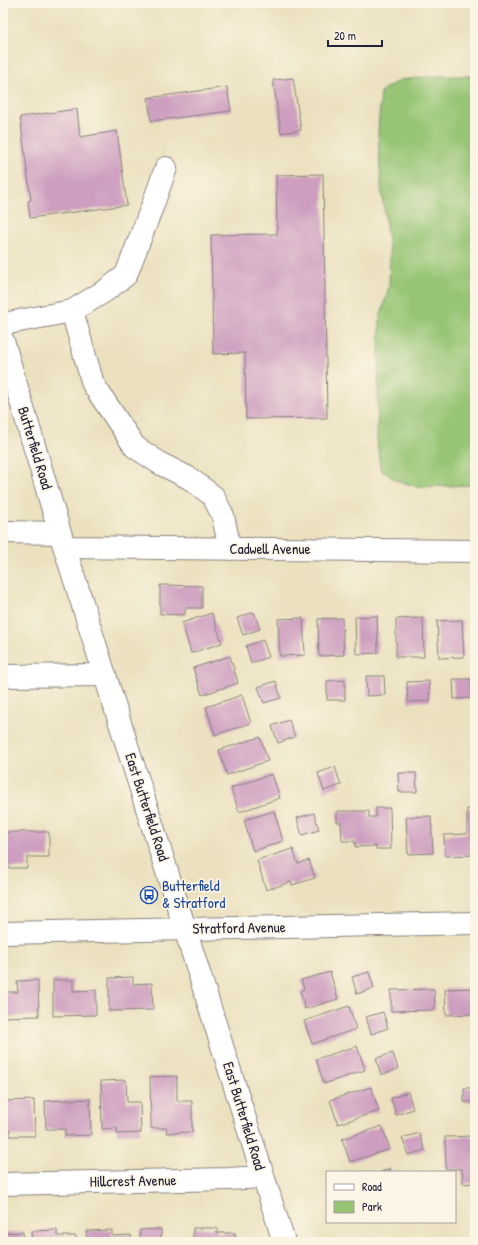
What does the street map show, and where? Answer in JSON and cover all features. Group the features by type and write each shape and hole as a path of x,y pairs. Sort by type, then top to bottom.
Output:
{"street":[{"path":"3,324 72,311 105,291 126,275 166,168"},
{"path":"72,311 93,384 130,441 135,447 161,464 188,478 213,496 223,516 230,549"},
{"name":"Butterfield Road","path":"3,341 62,540"},
{"name":"Cadwell Avenue","path":"3,532 62,540 230,549 475,551"},
{"name":"East Butterfield Road","path":"62,540 284,1242"},
{"path":"3,676 105,675"},
{"name":"Stratford Avenue","path":"3,933 475,923"},
{"name":"Hillcrest Avenue","path":"3,1184 263,1177"}],"green space":[{"path":"435,76 475,76 475,485 418,487 395,480 380,469 377,439 380,318 389,286 390,255 381,186 378,132 381,91 400,80"}],"building":[{"path":"293,78 301,130 281,133 273,80"},
{"path":"227,87 231,111 151,121 148,98"},
{"path":"77,109 80,137 117,131 127,205 30,218 28,201 31,200 20,117"},
{"path":"323,174 327,418 246,419 245,353 213,354 211,235 277,234 276,175"},
{"path":"160,585 202,586 202,608 185,608 185,615 160,614"},
{"path":"254,612 260,629 243,635 237,618"},
{"path":"212,613 222,643 191,653 182,623"},
{"path":"377,616 378,653 356,654 355,617"},
{"path":"303,618 305,655 280,656 278,619"},
{"path":"342,618 344,655 319,656 318,619"},
{"path":"423,618 424,657 396,657 396,619"},
{"path":"462,620 464,657 439,658 437,621"},
{"path":"263,640 269,657 251,663 246,646"},
{"path":"230,656 238,683 202,695 193,668"},
{"path":"366,676 384,676 385,695 367,696"},
{"path":"453,679 471,679 472,698 454,699"},
{"path":"345,680 345,700 327,700 327,681"},
{"path":"276,681 281,698 264,703 258,687"},
{"path":"429,681 430,701 408,702 407,682"},
{"path":"242,695 251,723 215,735 206,707"},
{"path":"289,720 295,737 278,743 272,726"},
{"path":"260,737 268,761 227,775 219,750"},
{"path":"335,767 341,785 324,791 318,773"},
{"path":"398,773 416,773 417,792 399,792"},
{"path":"272,774 280,798 239,812 231,788"},
{"path":"376,808 390,808 391,849 376,849 376,846 355,847 355,841 342,841 341,822 337,822 337,811 369,811 369,817 376,817"},
{"path":"467,809 475,809 475,855 445,856 444,835 467,834"},
{"path":"274,811 283,841 253,851 244,820"},
{"path":"314,813 319,830 302,835 297,818"},
{"path":"431,816 433,853 408,854 406,817"},
{"path":"6,832 49,832 49,857 27,857 27,868 7,868"},
{"path":"293,849 298,864 309,860 315,878 292,885 291,882 266,890 257,860"},
{"path":"330,972 338,999 305,1009 300,991 304,989 301,980"},
{"path":"369,972 374,988 357,994 352,977"},
{"path":"133,977 133,984 152,983 153,1010 109,1011 109,978"},
{"path":"38,980 39,1016 3,1017 3,992 18,992 17,981"},
{"path":"53,980 73,980 73,991 96,990 96,1015 53,1016"},
{"path":"475,988 475,1014 446,1015 445,989"},
{"path":"434,989 435,1010 391,1011 391,990"},
{"path":"349,1006 356,1029 312,1044 304,1021"},
{"path":"383,1012 388,1028 371,1034 366,1017"},
{"path":"357,1046 365,1070 324,1084 316,1059"},
{"path":"393,1053 398,1069 381,1075 376,1058"},
{"path":"177,1076 177,1101 192,1101 192,1132 166,1133 167,1128 151,1128 150,1077"},
{"path":"126,1080 127,1102 140,1102 141,1133 117,1134 117,1128 102,1129 101,1081"},
{"path":"371,1087 379,1111 338,1124 330,1100"},
{"path":"464,1088 475,1088 475,1102 464,1102"},
{"path":"408,1092 413,1109 396,1115 391,1098"},
{"path":"90,1099 91,1135 65,1136 65,1129 46,1129 45,1101"},
{"path":"34,1100 35,1136 10,1136 10,1130 3,1130 3,1101"},
{"path":"382,1126 390,1149 350,1162 342,1139"},
{"path":"419,1133 425,1150 408,1155 402,1138"},
{"path":"475,1136 475,1183 463,1184 462,1169 446,1169 445,1137"},
{"path":"390,1168 391,1171 383,1171"},
{"path":"193,1228 217,1228 217,1233 235,1233 236,1242 193,1242"},
{"path":"161,1229 161,1242 140,1242 140,1230"},
{"path":"57,1230 57,1236 76,1236 76,1242 32,1242 31,1231"},
{"path":"112,1230 112,1236 131,1235 132,1242 87,1242 86,1231"},
{"path":"23,1232 24,1242 3,1242 3,1233"},
{"path":"183,1240 183,1242 169,1242 169,1241"}],"place":[{"name":"Butterfield & Stratford","path":"149,895"}]}
